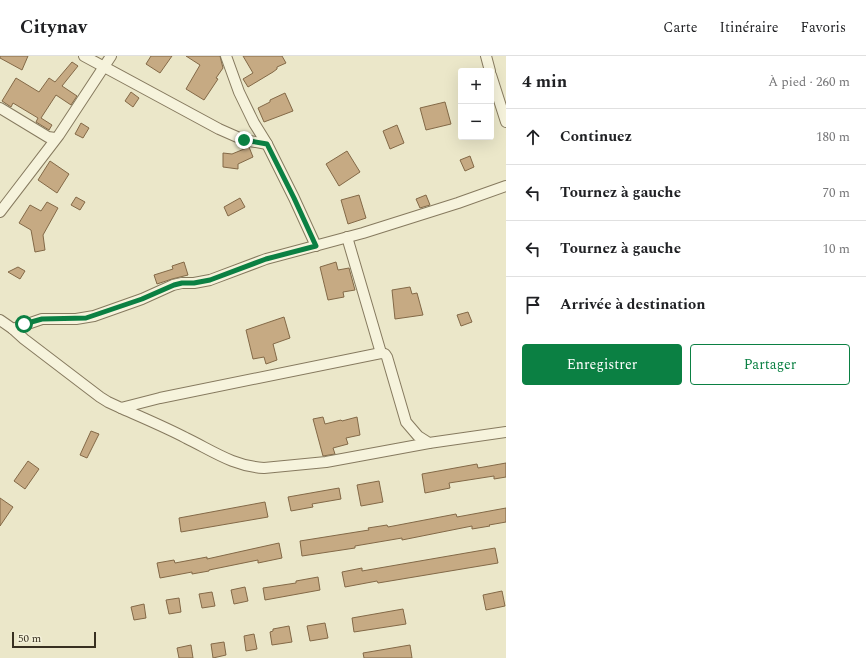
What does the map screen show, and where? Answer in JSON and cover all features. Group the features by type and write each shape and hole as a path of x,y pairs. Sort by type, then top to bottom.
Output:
{"street":[{"path":"84,56 219,129 244,140 267,144"},
{"path":"0,212 55,138 111,56"},
{"path":"226,56 239,92 254,123 267,144 316,246"},
{"path":"486,56 489,68"},
{"path":"494,84 506,122"},
{"path":"0,108 48,137 55,138"},
{"path":"13,328 42,319 86,318 142,299 174,285 210,280 266,259 316,246 458,204 506,186"},
{"path":"347,237 381,353"},
{"path":"0,320 13,328 24,339 104,400 178,434 229,461 254,468 326,462 429,443 506,432"},
{"path":"121,408 175,395 381,353 387,356 406,422 418,436 429,443"}],"building":[{"path":"0,56 28,56 22,70 0,58"},
{"path":"151,56 172,56 160,73 146,64"},
{"path":"186,56 220,56 223,68 216,78 218,79 204,100 186,89 200,65"},
{"path":"243,56 282,56 286,63 277,67 277,69 273,72 248,87 243,79 253,73"},
{"path":"72,62 78,66 62,86 77,96 71,105 56,95 41,118 52,125 49,130 36,122 38,118 13,103 11,107 2,101 16,78 39,92 49,78 55,82"},
{"path":"131,92 139,98 133,107 125,101"},
{"path":"285,93 293,111 264,122 258,108"},
{"path":"445,102 451,124 426,130 420,108"},
{"path":"81,123 89,128 83,138 75,134"},
{"path":"397,125 404,143 390,149 383,131"},
{"path":"249,147 253,157 238,164 238,169 223,167 223,153 232,154"},
{"path":"347,151 360,172 339,186 326,164"},
{"path":"470,156 474,167 465,171 460,160"},
{"path":"50,161 69,174 57,193 38,180"},
{"path":"359,195 366,218 348,224 341,200"},
{"path":"426,195 430,205 420,208 416,199"},
{"path":"76,197 85,202 80,210 71,205"},
{"path":"240,198 245,207 228,216 224,207"},
{"path":"47,202 58,208 43,235 45,250 35,252 31,230 19,223 30,205 41,211"},
{"path":"184,262 188,275 157,284 154,275 173,269 172,266"},
{"path":"336,262 338,270 349,268 355,290 343,292 344,297 328,300 320,267"},
{"path":"18,267 25,271 20,279 8,272"},
{"path":"410,287 412,294 417,293 423,315 395,319 392,290"},
{"path":"468,312 472,322 461,326 457,315"},
{"path":"284,317 290,338 273,344 277,360 266,364 264,357 253,359 246,330"},
{"path":"323,417 325,424 357,417 360,435 346,438 348,444 333,448 335,454 323,456 313,419"},
{"path":"91,431 99,434 87,458 80,455"},
{"path":"28,461 39,469 25,489 14,481"},
{"path":"506,463 506,477 494,479 494,476 449,483 450,488 425,493 422,474 477,464 478,468"},
{"path":"379,481 383,502 361,506 357,485"},
{"path":"339,488 341,499 312,504 313,507 291,511 288,497"},
{"path":"0,498 13,507 0,526"},
{"path":"265,502 268,517 181,532 179,518"},
{"path":"506,508 506,522 489,525 490,526 472,529 472,526 402,540 402,538 355,546 355,548 302,556 300,541 369,530 368,528 387,525 388,527 456,514 457,517"},
{"path":"279,543 282,558 258,563 258,560 209,571 192,574 192,572 160,578 157,563 174,560 175,563 207,557 207,559"},
{"path":"495,548 498,563 345,587 342,572 362,568 362,571"},
{"path":"318,577 320,590 265,600 263,588 296,583 296,581"},
{"path":"245,587 248,601 234,604 231,590"},
{"path":"502,591 505,606 486,610 483,595"},
{"path":"212,592 215,606 202,608 199,594"},
{"path":"179,598 181,612 169,614 166,600"},
{"path":"144,604 146,618 134,620 131,607"},
{"path":"403,609 406,624 354,632 352,618"},
{"path":"325,623 328,638 310,641 307,626"},
{"path":"289,626 292,642 272,645 270,632 273,631 273,629"},
{"path":"254,634 257,649 246,651 244,636"},
{"path":"224,642 226,655 213,658 211,644"},
{"path":"191,645 193,658 179,658 177,648"},
{"path":"410,645 412,658 364,658 363,653"}],"route":[{"path":"24,324 42,319 86,318 142,299 174,285 210,280 266,259 316,246 267,144 244,140"}]}
